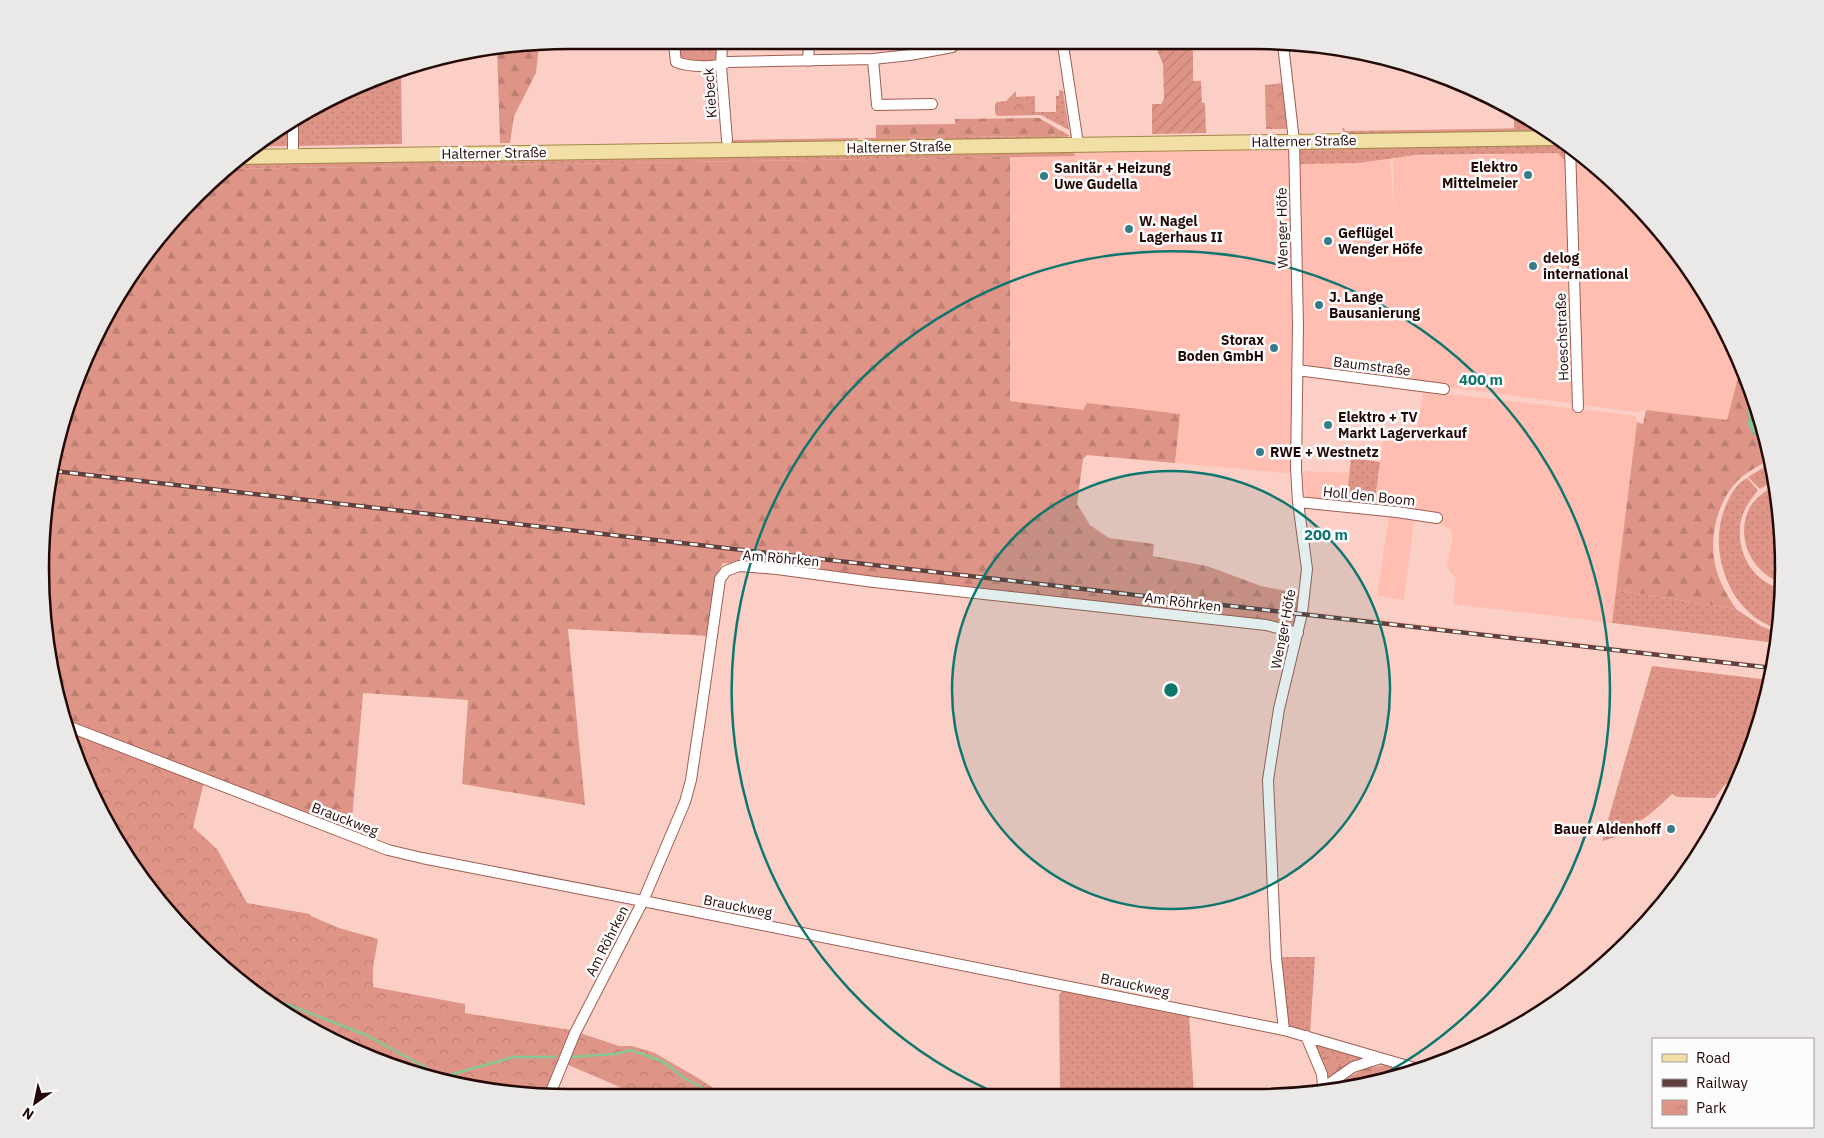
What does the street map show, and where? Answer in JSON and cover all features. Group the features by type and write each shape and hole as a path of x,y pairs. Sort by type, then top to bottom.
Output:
{"main road":[{"name":"Halterner Straße","path":"251,157 1547,138"}],"street":[{"path":"675,49 676,62 685,65 721,66 728,62 873,59 942,49"},
{"name":"Kiebeck","path":"722,49 721,66 727,140"},
{"path":"808,61 809,49"},
{"path":"1064,49 1078,144"},
{"name":"Wenger Höfe","path":"1284,50 1294,141 1297,370 1296,469 1298,502 1307,570 1304,605 1279,709 1268,780 1276,956 1284,1030"},
{"path":"873,59 877,104 932,104"},
{"path":"293,128 293,156"},
{"name":"Hoeschstraße","path":"1570,155 1578,407"},
{"name":"Baumstraße","path":"1297,370 1444,389"},
{"name":"Holl den Boom","path":"1298,502 1437,518"},
{"name":"Am Röhrken","path":"552,1089 575,1033 643,901 689,790 720,579 731,568 739,566 777,569 874,582 1110,607 1266,625 1298,633"},
{"name":"Brauckweg","path":"74,728 388,850 1284,1030 1408,1066"},
{"path":"1306,1036 1322,1074 1321,1085"},
{"path":"1329,1084 1353,1067 1378,1059"}],"shaded area":[{"path":"1549,139 1572,156 1623,201 1668,252 1706,309 1738,376 1727,420 1646,410 1637,412 1422,384 1306,365 1301,359 1296,469 1286,473 1175,463 1180,414 1083,410 1010,401 1009,146 1389,140 1394,216 1393,156 1493,155 1510,146"},
{"path":"1423,391 1636,416 1637,422 1612,623 1453,604 1456,577 1447,566 1452,539 1450,529 1438,523 1439,518 1374,507 1384,431 1416,435"},
{"path":"1303,471 1349,473 1346,504 1306,500"},
{"path":"1389,516 1414,519 1404,600 1377,596"},
{"path":"1306,611 1766,664 1765,669 1305,616"}],"green space":[{"path":"678,49 717,49 717,58 712,62 681,60"},
{"path":"1157,49 1193,49 1193,81 1201,81 1202,103 1205,103 1206,133 1152,134 1152,104 1161,104 1164,99 1163,64"},
{"path":"538,50 536,73 514,116 510,143 500,143 497,54"},
{"path":"401,76 402,144 299,146 296,143 296,126 339,102"},
{"path":"1282,83 1287,129 1266,129 1265,85"},
{"path":"1059,90 1063,91 1069,130 1041,115 997,116 995,113 995,104 1006,101 1016,91 1016,97 1035,96 1035,112 1056,112 1056,96 1059,96"},
{"path":"1013,100 1030,100 1032,115 999,114 997,106 1007,106"},
{"path":"1514,117 1532,128 1514,129"},
{"path":"1039,118 1058,129 1059,132 1050,136 876,138 876,125 955,124 955,119"},
{"path":"1342,128 1345,131 1531,128 1536,131 1347,134"},
{"path":"1058,129 1070,136 1055,139 866,141 863,138 1050,136 1054,135"},
{"path":"289,130 289,146 265,147"},
{"path":"859,138 856,141 732,143 732,140"},
{"path":"1555,144 1566,152 1568,169 1565,170 1564,160 1558,153 1416,155 1358,163 1301,164 1299,170 1298,150"},
{"path":"1070,151 1076,156 237,169 244,163"},
{"path":"1010,157 1010,401 1083,410 1087,403 1180,414 1175,463 1087,455 1083,459 1077,504 1090,525 1109,538 1154,544 1153,556 1207,566 1261,586 1302,594 1296,629 778,567 723,563 718,572 709,636 568,629 585,805 462,784 468,700 363,693 351,831 72,722 66,704 53,637 49,569 53,501 66,434 88,370 102,339 136,280 178,226 201,201 237,169"},
{"path":"1738,376 1750,408 1749,417 1759,440 1764,463 1737,482 1726,495 1717,517 1713,541 1715,564 1728,597 1736,609 1616,590 1637,422 1643,424 1646,410 1727,420"},
{"path":"1351,458 1380,462 1374,507 1346,504"},
{"path":"1765,467 1768,484 1760,489 1748,477"},
{"path":"1747,478 1758,490 1743,513 1740,524 1740,539 1745,558 1750,567 1764,581 1775,586 1772,626 1747,610 1735,595 1726,579 1721,560 1720,523 1730,497 1740,483"},
{"path":"1769,489 1774,535 1775,580 1762,571 1754,562 1745,542 1746,518 1750,507 1761,494"},
{"path":"1616,590 1736,609 1761,626 1772,630 1770,641 1768,642 1612,623"},
{"path":"1652,666 1763,679 1758,704 1736,768 1731,780 1715,798 1677,797 1672,794 1643,819 1623,828 1620,836 1602,841"},
{"path":"75,732 204,782 193,827 217,849 247,903 310,914 339,928 378,939 373,968 373,987 465,1004 465,1013 571,1030 619,1046 632,1046 655,1053 714,1089 624,1089 559,1061 547,1088 501,1085 434,1072 370,1050 339,1036 280,1002 252,982 201,937 156,886 118,829 102,799"},
{"path":"1279,957 1315,957 1310,1035 1287,1027"},
{"path":"1066,989 1189,1014 1194,1089 1060,1089 1059,994"},
{"path":"1311,1041 1364,1057 1326,1084","holes":["1318,1056 1347,1065 1328,1080"]},
{"path":"1317,1055 1348,1064 1328,1081"},
{"path":"1385,1065 1401,1068 1341,1082 1364,1069"}],"water":[{"path":"1749,405 1760,445 1747,423 1749,417 1747,410"}],"waterway":[{"path":"279,1001 366,1035 434,1072"},
{"path":"569,1057 615,1054 631,1050 664,1062 684,1078 705,1089"},
{"path":"447,1075 514,1057 555,1057"}],"railway":[{"path":"58,472 1765,667"}],"place":[{"name":"Elektro Mittelmeier","path":"1528,175"},
{"name":"Sanitär + Heizung Uwe Gudella","path":"1044,176"},
{"name":"W. Nagel Lagerhaus II","path":"1129,229"},
{"name":"Geflügel Wenger Höfe","path":"1328,241"},
{"name":"delog international","path":"1533,266"},
{"name":"J. Lange Bausanierung","path":"1319,305"},
{"name":"Storax Boden GmbH","path":"1274,348"},
{"name":"Elektro + TV Markt Lagerverkauf","path":"1328,425"},
{"name":"RWE + Westnetz","path":"1260,452"},
{"name":"Bauer Aldenhoff","path":"1671,829"}]}
